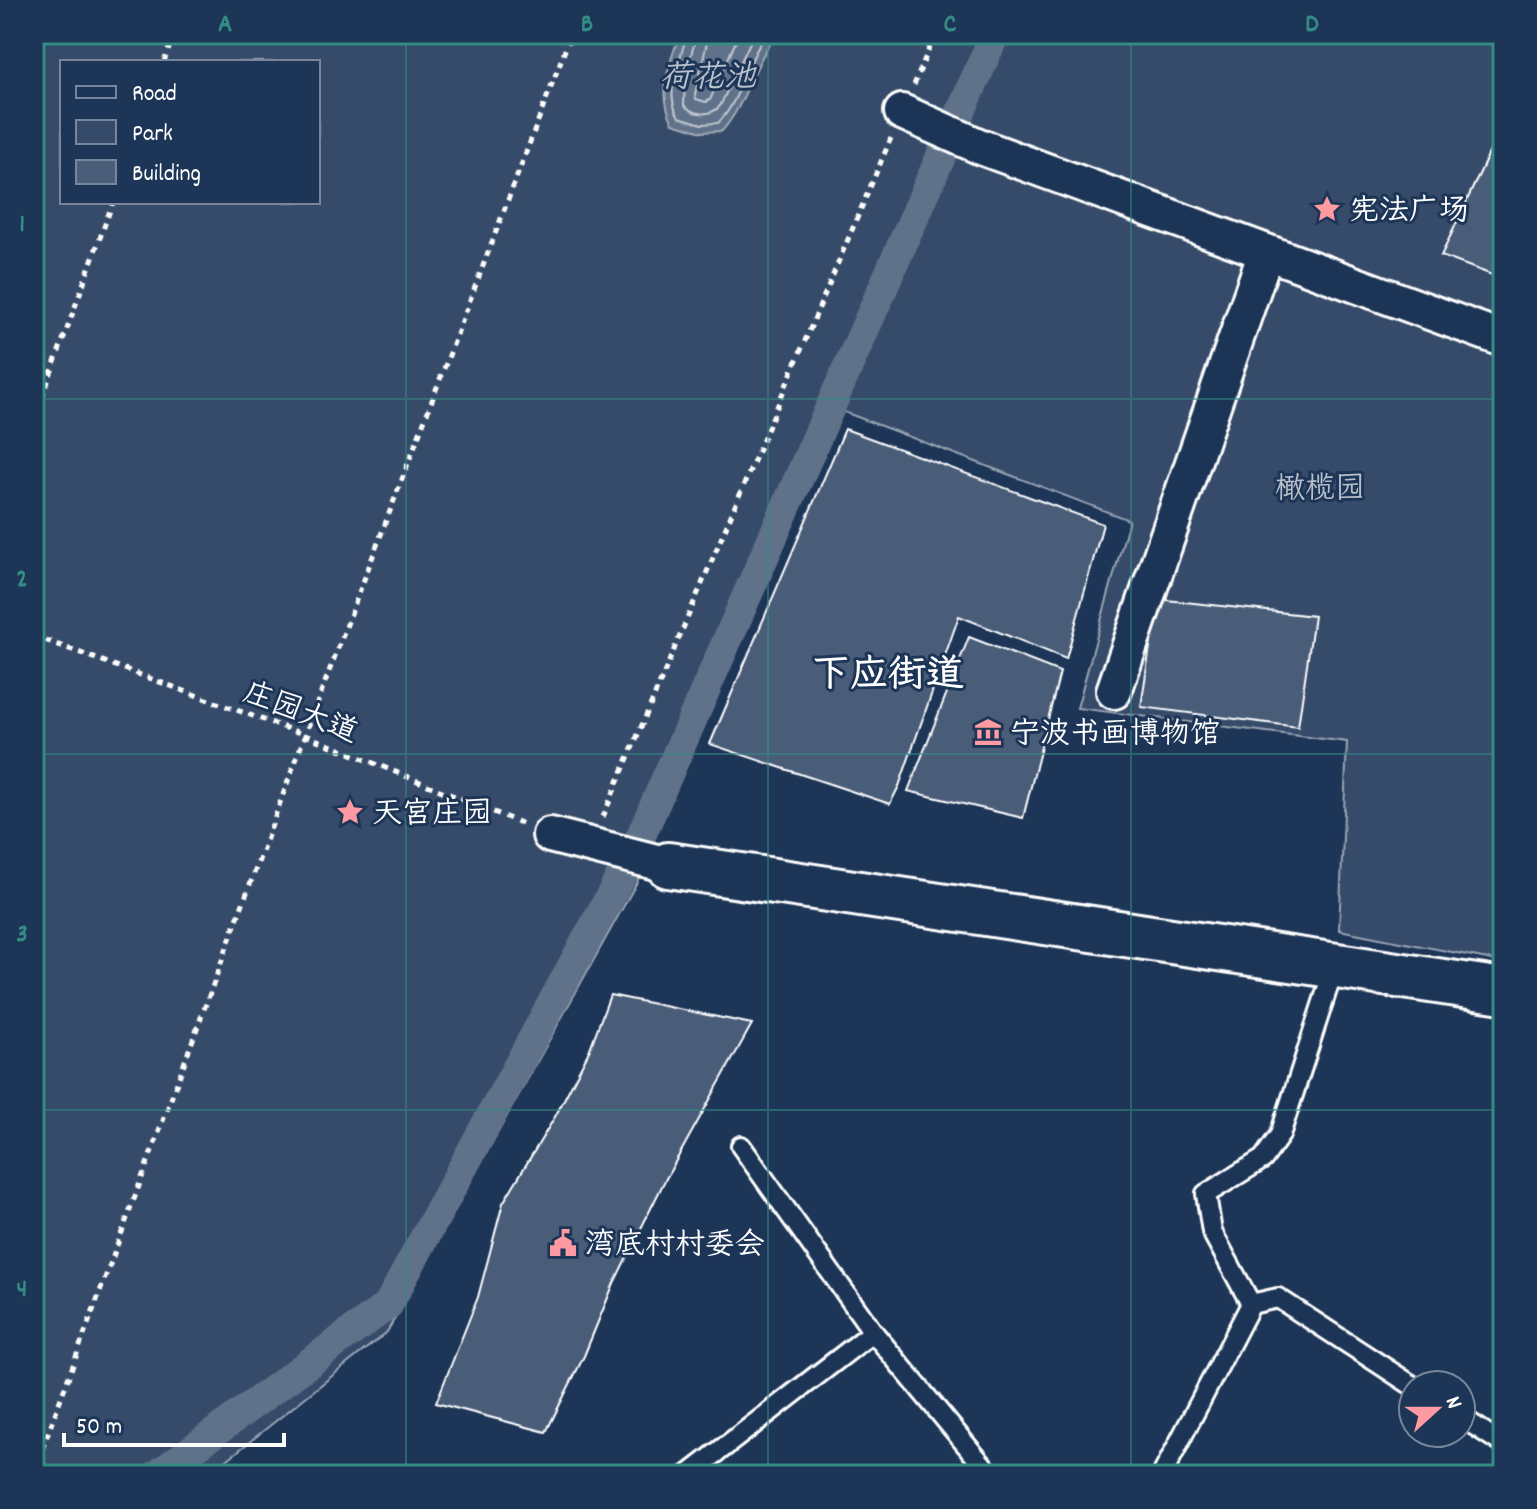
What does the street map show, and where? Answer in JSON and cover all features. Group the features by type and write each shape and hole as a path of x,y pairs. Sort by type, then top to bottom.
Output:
{"main road":[{"path":"668,865 1503,991"}],"street":[{"path":"902,112 981,147 1503,339"},
{"path":"1114,691 1266,252"},
{"path":"550,835 668,865"}],"lane":[{"path":"1251,1304 1212,1232 1206,1194 1263,1159 1280,1135 1335,965"},
{"path":"741,1146 873,1332 991,1475"},
{"path":"1162,1475 1251,1304 1278,1298 1397,1376"},
{"path":"688,1475 873,1332"},
{"path":"1477,1427 1503,1444"}],"path":[{"path":"165,60 174,34"},
{"path":"34,1471 305,735 571,34"},
{"path":"591,845 935,34"},
{"path":"34,420 112,204"},
{"name":"庄园大道","path":"34,636 305,735 550,835"}],"green space":[{"name":"天宫庄园","path":"34,34 1503,34 1503,962 1339,930 1347,742 1077,708 1129,520 831,407 637,882 387,1332 208,1475 34,1475"}],"water":[{"name":"荷花池","path":"680,34 777,34 762,57 738,108 722,131 702,132 673,123 668,112 666,78"}],"building":[{"path":"1503,123 1503,279 1441,256"},
{"path":"845,429 1103,524 1066,659 959,616 890,804 710,744"},
{"path":"1157,599 1314,616 1298,727 1141,707"},
{"name":"宁波书画博物馆","path":"969,637 1060,672 1023,818 908,791"},
{"name":"湾底村村委会","path":"610,995 752,1024 663,1184 546,1432 436,1403 478,1297 503,1203 556,1115 589,1051"}],"waterway":[{"path":"157,1475 388,1305 632,856 995,34"}],"place":[{"name":"宪法广场","path":"1327,209"},
{"name":"宁波书画博物馆","path":"988,732"},
{"name":"天宫庄园","path":"350,812"},
{"name":"湾底村村委会","path":"563,1243"}],"district":[{"name":"下应街道","path":"888,672"}],"park label":[{"name":"橄榄园","path":"1320,487"}]}
